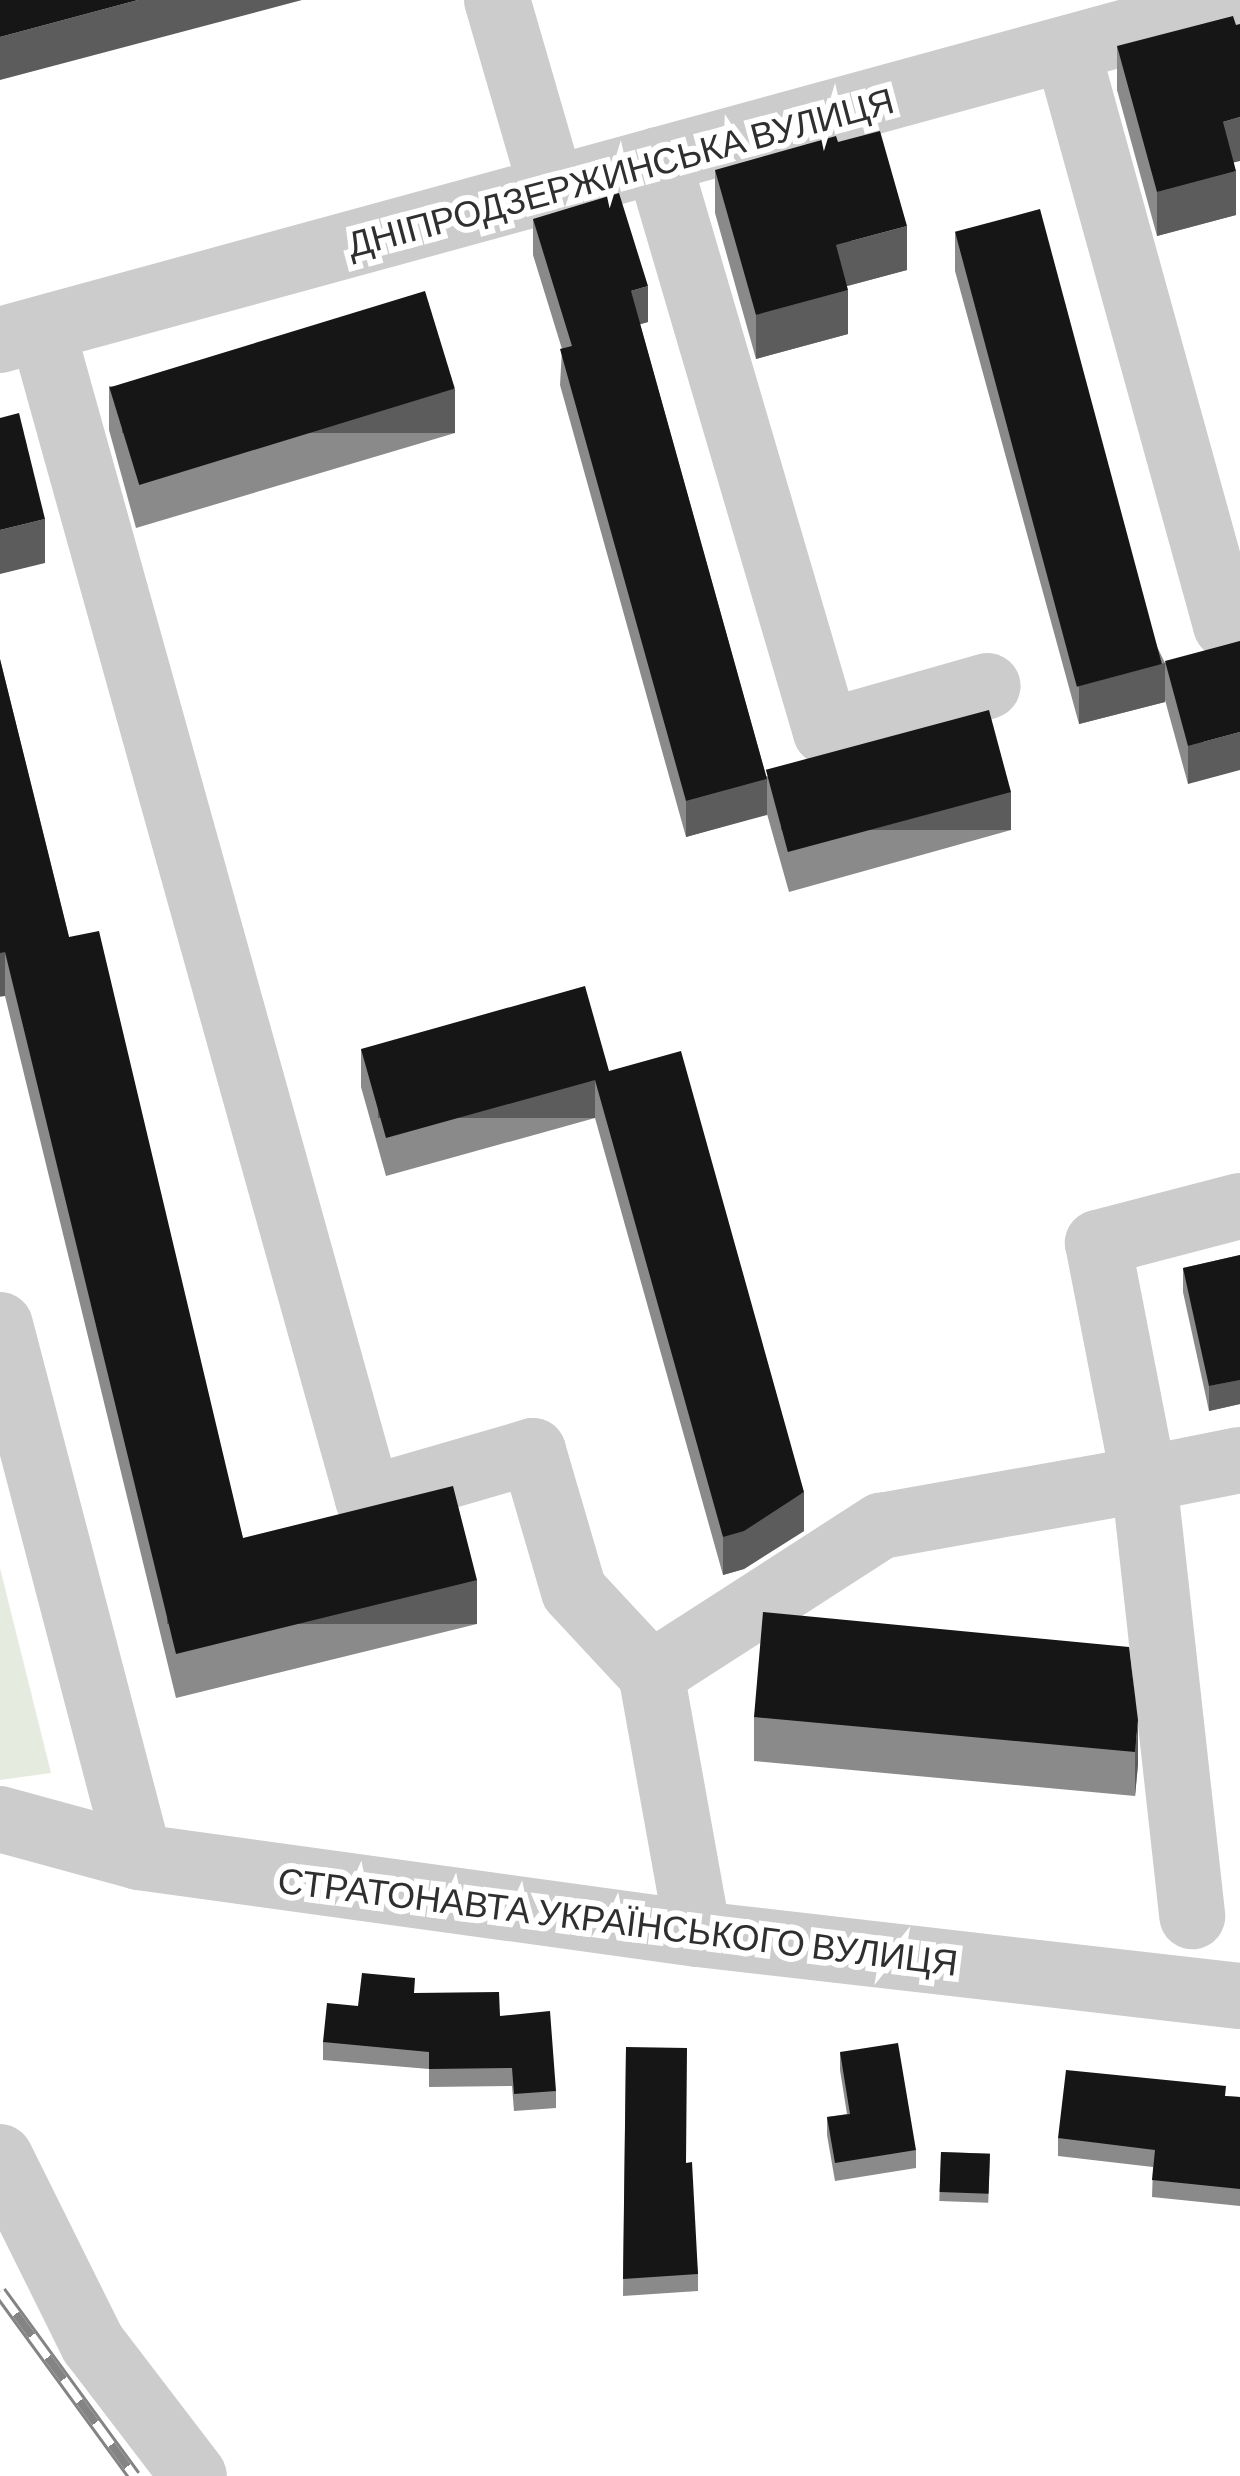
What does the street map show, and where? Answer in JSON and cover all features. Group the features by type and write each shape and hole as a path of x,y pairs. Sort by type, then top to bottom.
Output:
{"street":[{"path":"497,0 552,189"},
{"name":"ДНІПРОДЗЕРЖИНСЬКА ВУЛИЦЯ","path":"21,334 1067,49 1146,13 1240,1"},
{"path":"1067,49 1226,625 1240,622"},
{"path":"658,160 826,732 988,686"},
{"path":"21,334 368,1499 533,1451 574,1591 651,1674 698,1934"},
{"path":"1192,1916 1144,1479 1098,1243 1240,1206"},
{"path":"0,1325 139,1857"},
{"path":"651,1674 881,1526 1240,1460"},
{"name":"СТРАТОНАВТА УКРАЇНСЬКОГО ВУЛИЦЯ","path":"0,1819 139,1857 698,1934 1240,1996"},
{"path":"0,2156 93,2344 194,2476"}],"shaded area":[{"path":"0,1568 51,1773 0,1780"}],"building":[{"path":"0,0 138,0 0,37"},
{"path":"1233,16 1236,25 1240,24 1240,117 1223,122 1236,171 1157,192 1117,46"},
{"path":"880,131 907,226 836,245 848,290 756,315 715,170 836,136 838,142"},
{"path":"619,193 648,286 631,291 767,779 686,801 560,349 572,346 533,219"},
{"path":"1040,209 1162,664 1077,687 955,232"},
{"path":"425,291 455,389 139,485 109,387"},
{"path":"19,413 45,519 0,530 0,418"},
{"path":"1240,641 1240,732 1188,746 1165,661"},
{"path":"0,659 69,937 99,931 243,1538 453,1486 477,1580 176,1654 5,952 0,953"},
{"path":"989,710 1011,792 788,852 766,770"},
{"path":"585,986 609,1071 681,1051 804,1492 744,1531 723,1537 595,1080 386,1138 361,1049"},
{"path":"1240,1255 1240,1380 1209,1386 1183,1268"},
{"path":"763,1612 1129,1647 1138,1720 1135,1752 754,1717"},
{"path":"362,1973 415,1978 414,1993 499,1992 500,2016 550,2011 556,2091 514,2094 512,2068 429,2069 429,2052 323,2042 327,2003 358,2006"},
{"path":"898,2043 916,2150 835,2163 827,2117 850,2114 840,2052"},
{"path":"626,2047 687,2048 686,2163 692,2162 698,2274 623,2279"},
{"path":"1066,2070 1226,2086 1225,2096 1240,2097 1240,2189 1152,2180 1155,2150 1058,2138"},
{"path":"941,2152 990,2154 989,2194 940,2192"}],"railway":[{"path":"0,2292 134,2476"}]}
